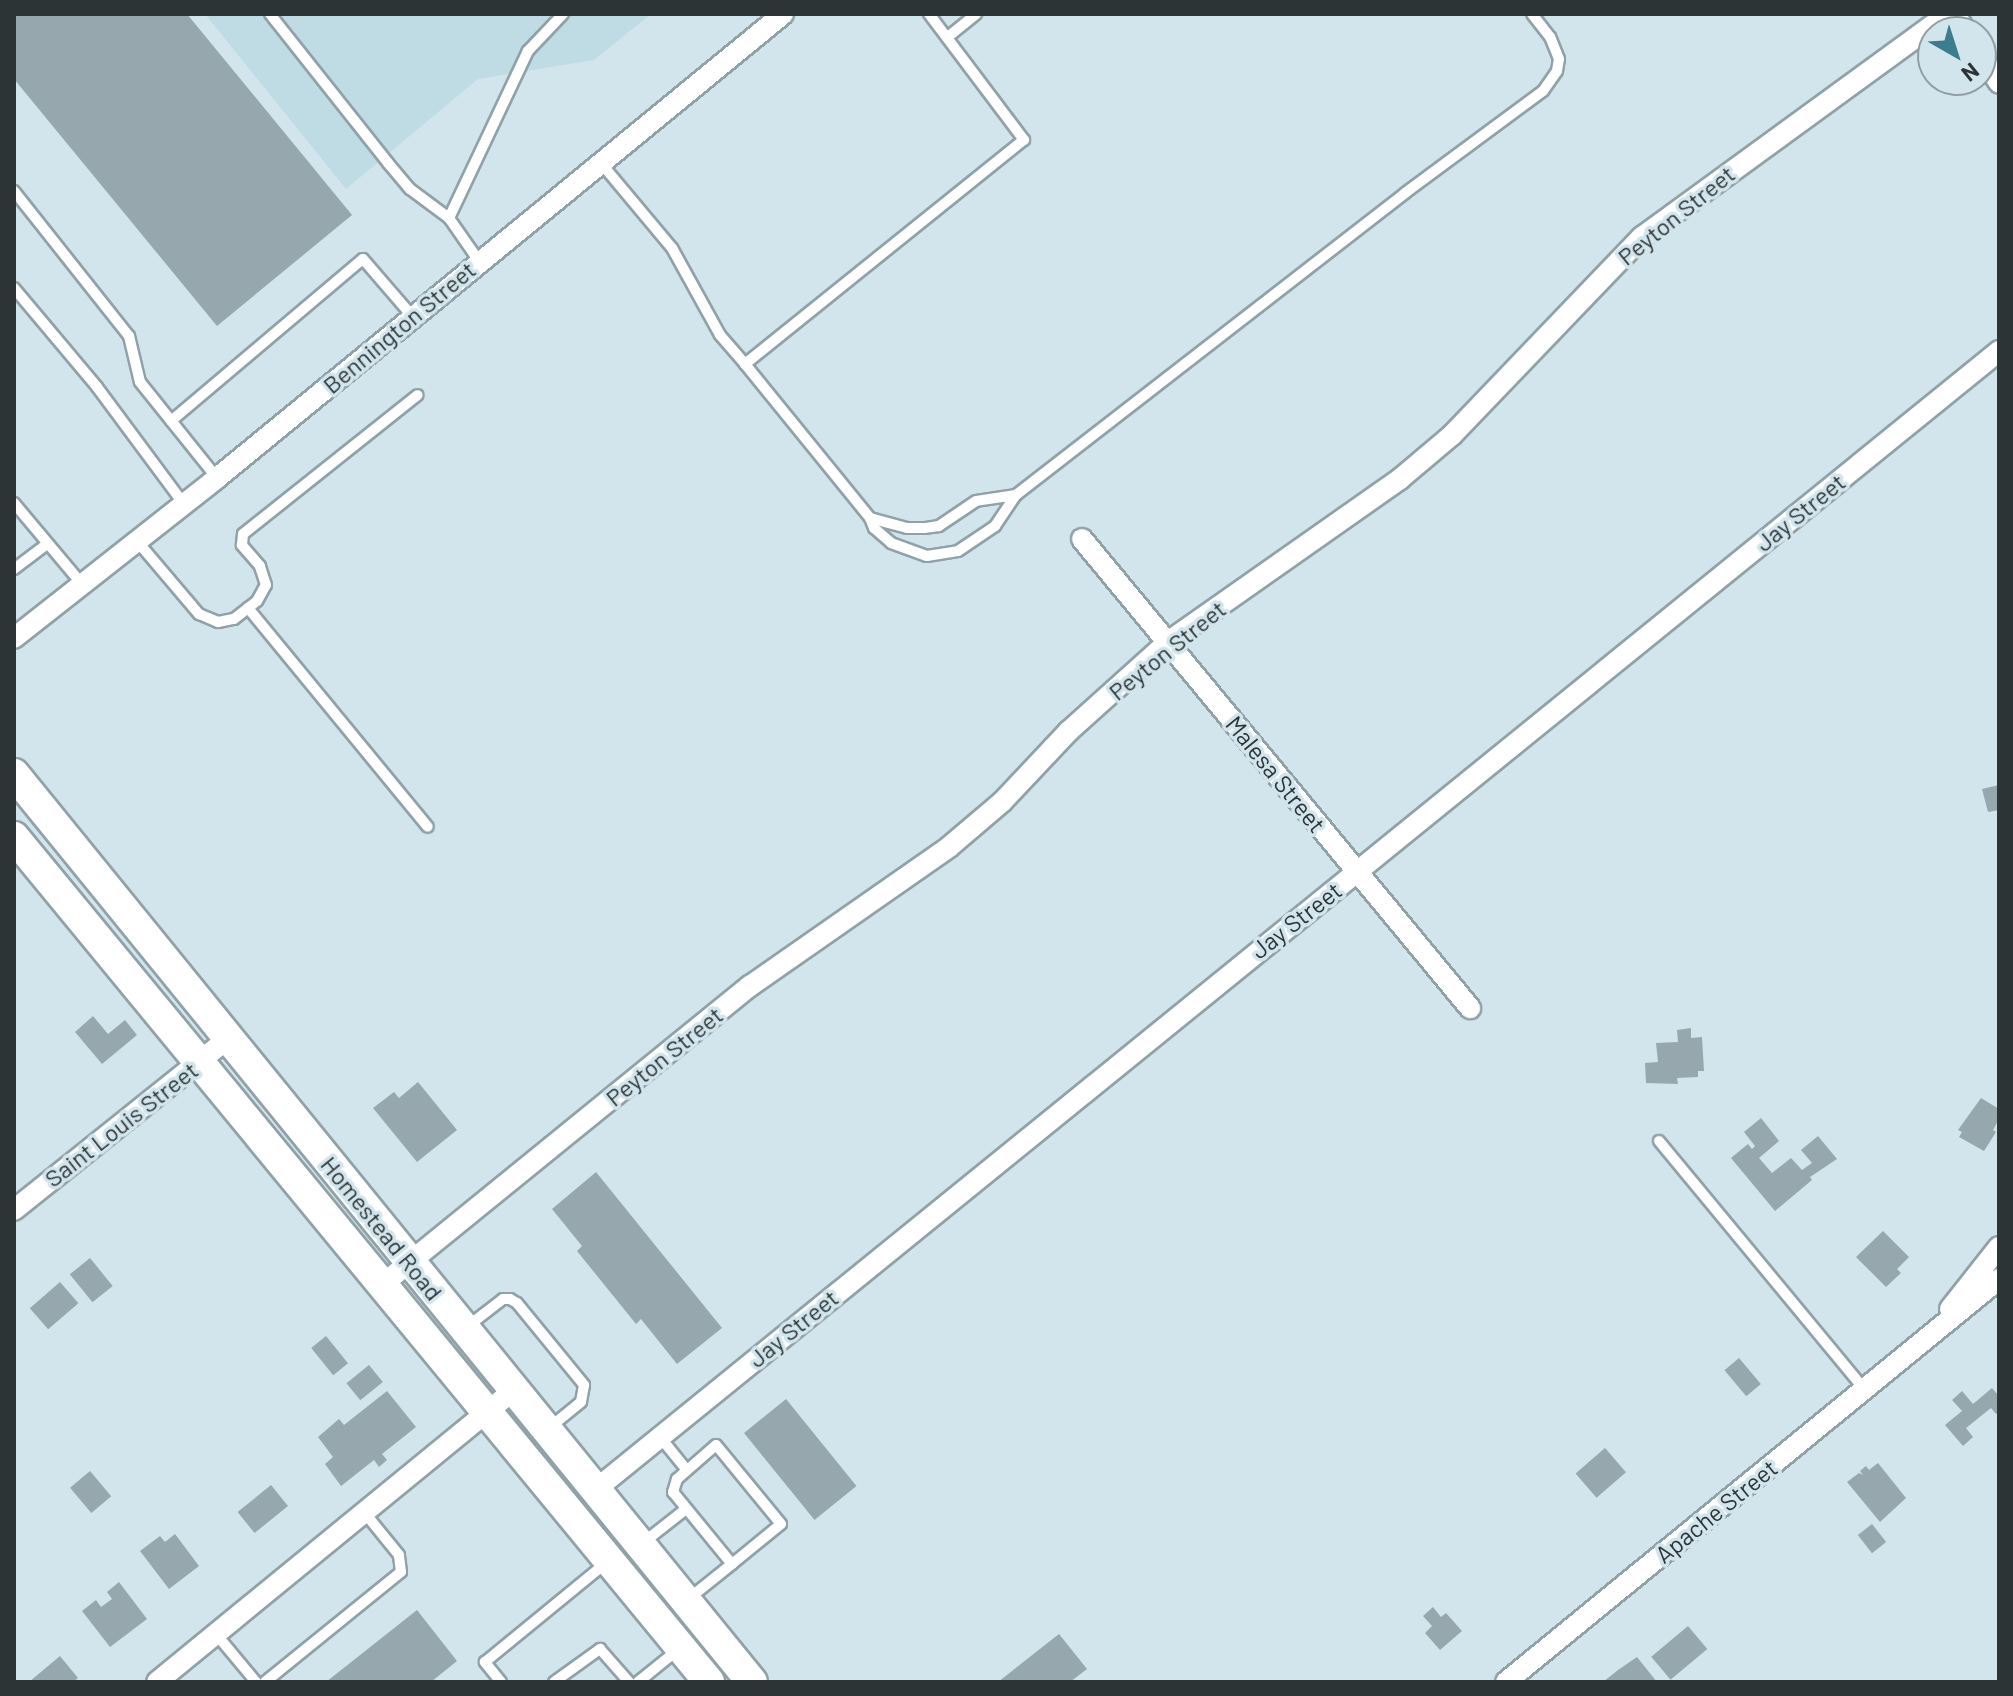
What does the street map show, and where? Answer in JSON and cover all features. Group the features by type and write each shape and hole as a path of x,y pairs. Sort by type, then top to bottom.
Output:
{"main road":[{"name":"Homestead Road","path":"14,774 752,1682"},
{"name":"Homestead Road","path":"14,837 709,1682"}],"street":[{"name":"Bennington Street","path":"14,638 217,478 783,14"},
{"name":"Peyton Street","path":"383,1284 750,986 949,847 1002,802 1069,731 1168,642 1400,479 1452,435 1642,237 1762,146 1948,14"},
{"name":"Jay Street","path":"595,1490 1999,351"},
{"name":"Malesa Street","path":"1082,539 1470,1008"},
{"name":"Saint Louis Street","path":"14,1210 229,1038"},
{"name":"Apache Street","path":"1925,1340 1999,1247"},
{"name":"Apache Street","path":"1506,1682 1999,1279"},
{"path":"157,1682 513,1391"}],"lane":[{"path":"270,14 410,189 449,218 479,261"},
{"path":"449,218 528,51 563,14"},
{"path":"745,364 1024,140 949,36 929,14"},
{"path":"949,36 976,14"},
{"path":"600,162 672,248 720,335 870,518 874,528 901,549 927,556 958,551 995,526 1016,495 1405,193 1543,91 1557,71 1559,59 1550,37 1532,14"},
{"path":"14,191 129,336 140,382 217,478"},
{"path":"171,421 363,259 412,316"},
{"path":"14,288 97,387 184,504"},
{"path":"137,541 199,614 218,622 234,619 248,608 266,585 260,566 242,545 243,534 418,395"},
{"path":"870,518 907,528 939,526 976,501 1016,495"},
{"path":"14,503 82,584"},
{"path":"14,569 47,544"},
{"path":"248,608 428,827"},
{"path":"1659,1141 1865,1390"},
{"path":"463,1330 503,1299 510,1299 584,1385 585,1394 581,1402 546,1431"},
{"path":"660,1437 686,1469"},
{"path":"686,1601 732,1564 781,1524 716,1445 686,1469 677,1479 673,1492 732,1564"},
{"path":"640,1545 686,1509"},
{"path":"265,1682 401,1572 399,1555 364,1512"},
{"path":"501,1682 485,1662 608,1562"},
{"path":"216,1634 256,1682"},
{"path":"638,1682 680,1647"},
{"path":"554,1682 600,1649 629,1682"}],"shaded area":[{"path":"205,14 651,14 594,60 478,79 346,189"}],"building":[{"path":"14,14 187,14 352,215 217,326 14,79"},
{"path":"1999,785 1999,810 1988,812 1982,789"},
{"path":"93,1016 108,1034 125,1020 137,1035 102,1064 75,1032"},
{"path":"1691,1028 1691,1038 1702,1037 1704,1071 1698,1071 1698,1077 1677,1078 1678,1084 1646,1083 1645,1063 1658,1062 1656,1043 1678,1042 1677,1030"},
{"path":"418,1082 457,1130 417,1162 373,1108 394,1092 399,1098"},
{"path":"1981,1098 1999,1109 1999,1119 1993,1130 1996,1132 1984,1151 1959,1137 1962,1132 1958,1130"},
{"path":"1761,1118 1779,1141 1759,1158 1772,1173 1791,1158 1802,1170 1812,1163 1801,1150 1818,1136 1837,1159 1810,1177 1812,1180 1775,1211 1731,1158 1748,1144 1752,1149 1755,1146 1744,1132"},
{"path":"596,1172 722,1328 677,1364 641,1319 636,1324 577,1251 582,1246 552,1209"},
{"path":"1883,1231 1909,1257 1897,1269 1901,1273 1886,1287 1856,1257"},
{"path":"90,1258 113,1286 92,1302 70,1274"},
{"path":"60,1282 78,1303 48,1329 30,1308"},
{"path":"326,1336 348,1363 333,1375 311,1348"},
{"path":"1739,1358 1761,1384 1746,1396 1724,1370"},
{"path":"369,1365 383,1382 360,1400 346,1383"},
{"path":"1992,1388 1999,1396 1999,1411 1996,1414 1991,1408 1966,1428 1973,1437 1963,1446 1945,1425 1962,1411 1952,1400 1962,1391 1973,1404"},
{"path":"387,1391 416,1427 382,1454 387,1460 379,1467 374,1460 341,1486 325,1464 333,1457 318,1437 339,1419 344,1425"},
{"path":"786,1399 856,1486 815,1520 744,1433"},
{"path":"1605,1448 1626,1472 1597,1498 1576,1474"},
{"path":"1878,1463 1906,1498 1880,1522 1847,1482 1859,1473 1863,1475 1860,1471 1866,1466 1869,1470"},
{"path":"90,1471 111,1496 91,1513 70,1488"},
{"path":"271,1485 288,1506 255,1533 238,1512"},
{"path":"1872,1524 1886,1542 1872,1553 1858,1535"},
{"path":"175,1534 199,1566 169,1589 140,1551 160,1536 165,1542"},
{"path":"119,1582 147,1619 110,1647 82,1611 96,1600 101,1607 112,1599 107,1592"},
{"path":"1433,1607 1441,1617 1446,1613 1462,1631 1440,1650 1425,1633 1432,1626 1423,1616"},
{"path":"417,1610 457,1661 431,1682 326,1682"},
{"path":"1688,1626 1707,1649 1671,1680 1651,1657"},
{"path":"1059,1634 1087,1669 1070,1682 998,1682"},
{"path":"60,1656 78,1678 73,1682 29,1682"},
{"path":"1637,1657 1657,1682 1603,1682 1618,1670"}]}
